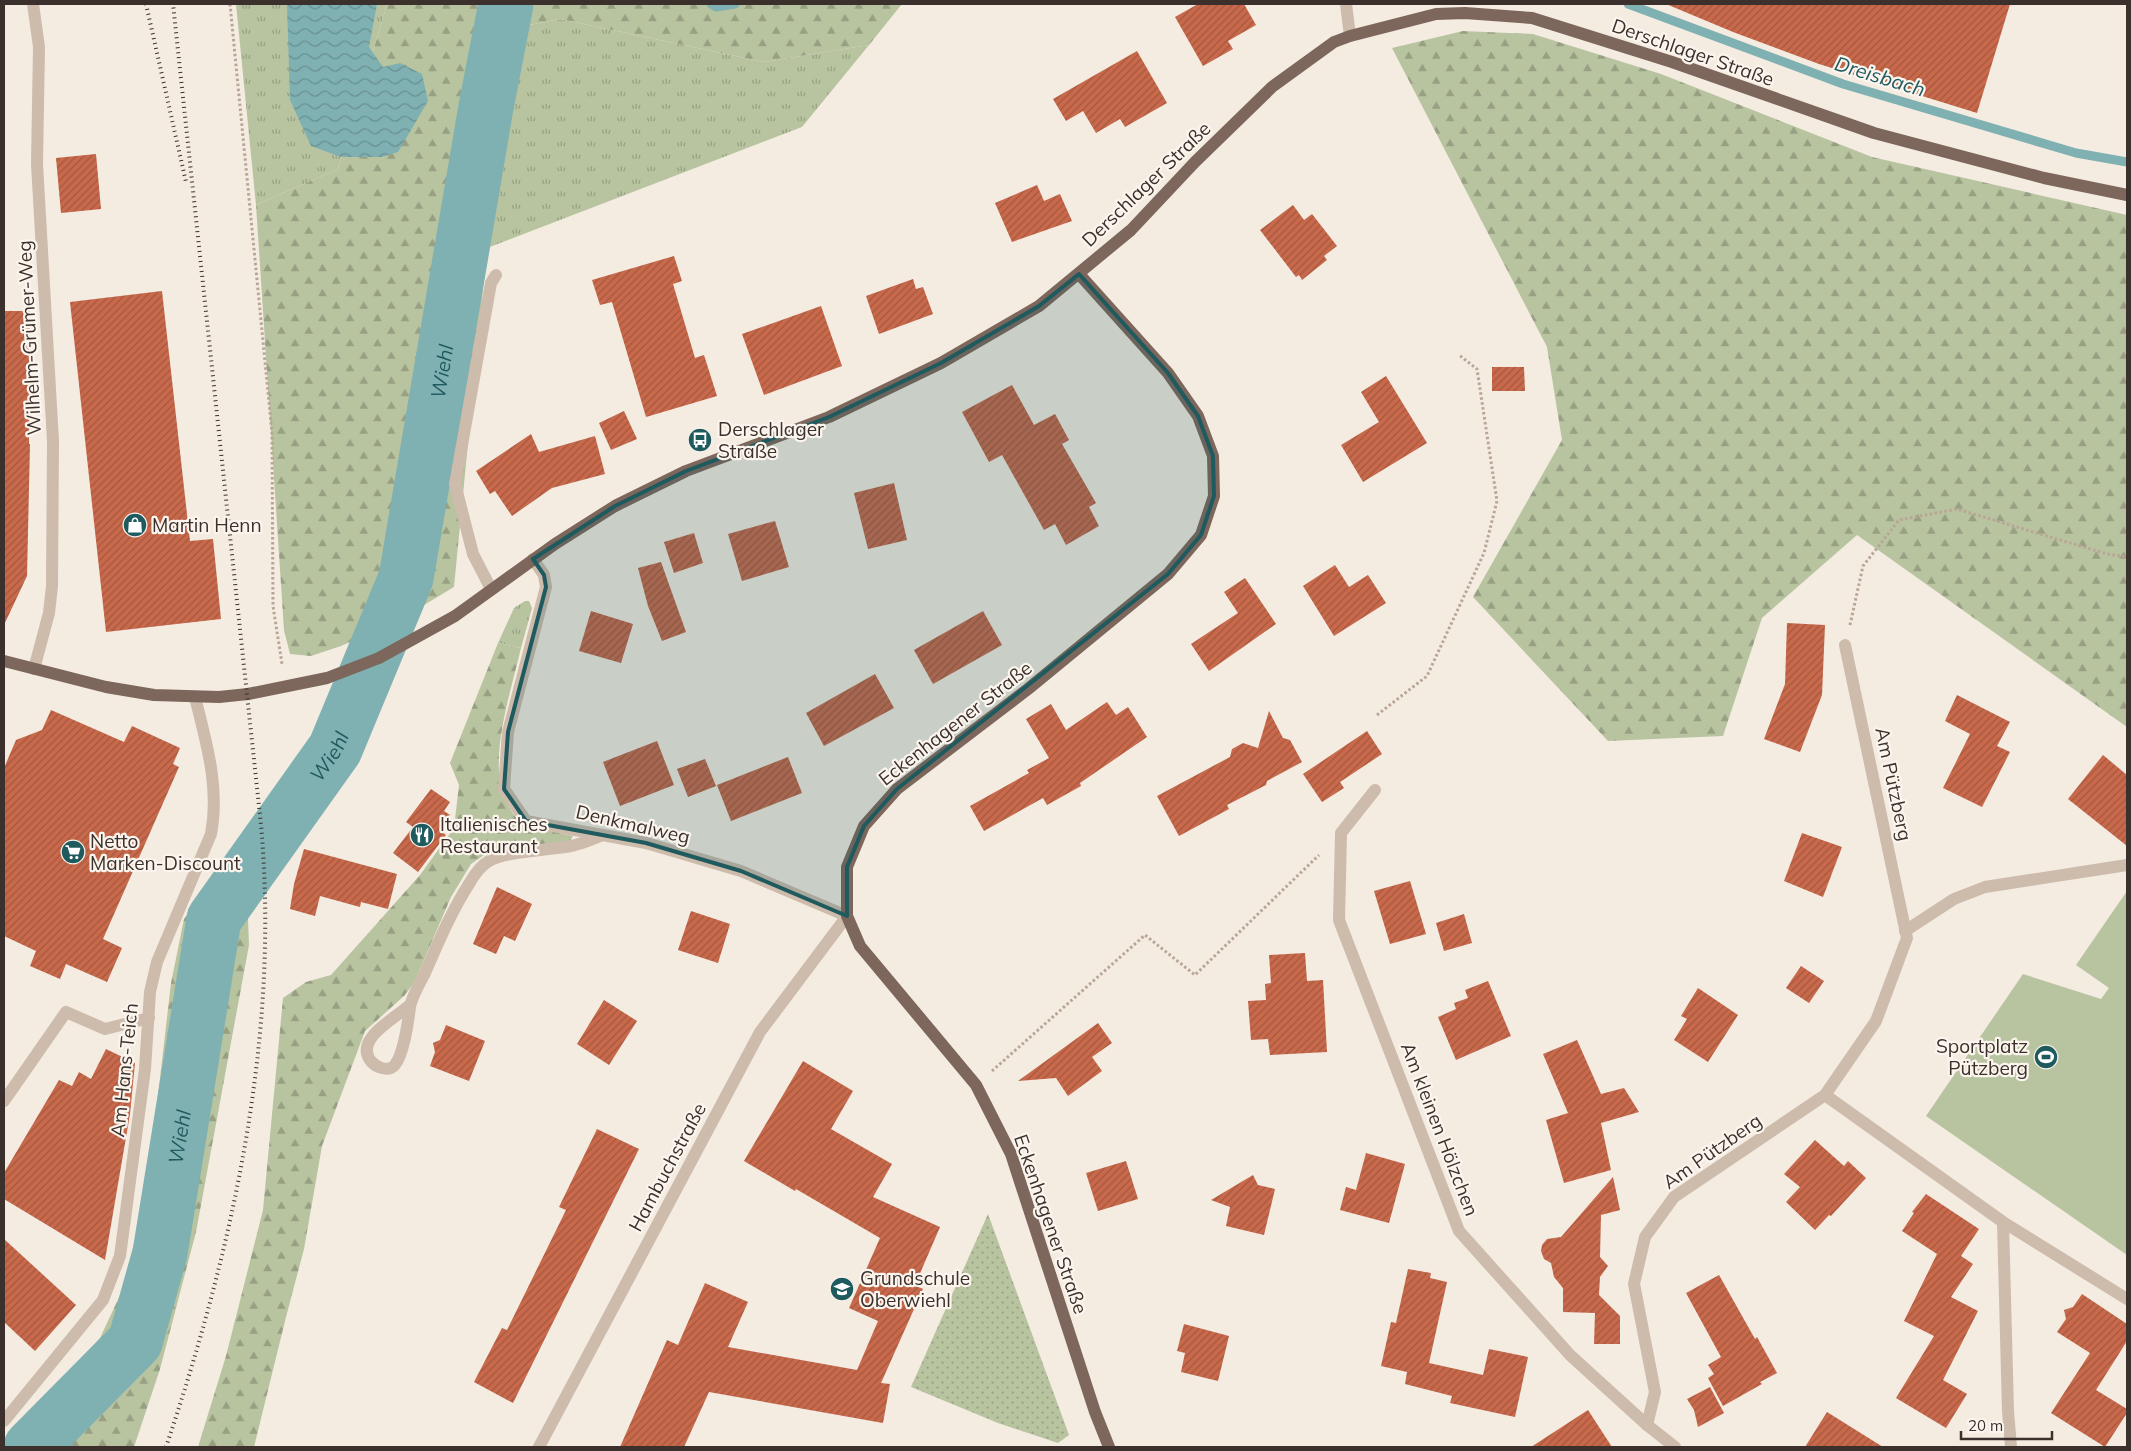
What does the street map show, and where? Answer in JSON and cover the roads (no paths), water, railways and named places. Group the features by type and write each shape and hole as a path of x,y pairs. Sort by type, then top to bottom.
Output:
{"main road":[{"name":"Derschlager Straße","path":"4,661 106,687 154,695 219,698 327,678 379,658 455,616 533,560 615,506 686,471 829,417 941,363 1039,306 1131,230 1195,162 1272,87 1334,42 1350,36 1436,14 1465,8 1532,18 1672,62 1874,133 2044,178 2127,195"},
{"name":"Eckenhagener Straße","path":"1079,274 1168,373 1198,416 1213,456 1214,496 1201,535 1168,574 1028,689 897,789 864,826 847,867 846,916 860,946 976,1085 1011,1154 1092,1404 1109,1447"}],"street":[{"name":"Wilhelm-Grümer-Weg","path":"33,4 38,47 37,164 53,441 52,586 49,613 34,669"},
{"path":"1346,4 1350,36"},
{"path":"491,589 472,554 455,484 491,283 496,275"},
{"name":"Denkmalweg","path":"533,560 544,575 546,587 508,732 504,789 526,821 646,843 741,871 846,916"},
{"name":"Am Pützberg","path":"1647,1425 1655,1392 1634,1284 1645,1237 1674,1197 1825,1095 1876,1021 1906,938 1845,645"},
{"name":"Am Hans-Teich","path":"4,1421 102,1300 120,1256 145,1069 150,992 157,962 211,834 215,813 214,780 195,697"},
{"name":"Am kleinen Hölzchen","path":"1375,790 1341,833 1339,920 1459,1231 1570,1355 1647,1425"},
{"path":"410,1005 374,1033 367,1042 366,1053 371,1062 380,1068 388,1068 394,1065 400,1054 410,1005 447,924 469,883 482,866 490,860 503,856 574,846 603,835"},
{"path":"1905,931 1954,898 1985,887 2127,865"},
{"name":"Hambuchstraße","path":"538,1447 760,1032 846,916"},
{"path":"4,1101 66,1012 105,1028 148,1018"},
{"path":"1825,1095 2003,1222 2127,1299"},
{"path":"2003,1222 2008,1411 2011,1447"},
{"path":"1647,1425 1674,1447"}],"water":[{"path":"287,4 377,4 369,47 383,67 400,63 422,74 428,101 398,152 382,157 341,157 311,146 290,100"}],"waterway":[{"name":"Wiehl","path":"31,1447 135,1342 160,1253 214,919 335,749 406,578 486,107 506,4"},
{"name":"Dreisbach","path":"711,4 716,7 735,4"},
{"name":"Dreisbach","path":"1628,4 1843,84 2076,153 2127,162"}],"railway":[{"path":"146,4 186,182"},
{"path":"166,1447 212,1296 231,1218 246,1140 257,1062 264,983 265,904 261,825 173,4"}],"place":[{"name":"Derschlager Straße","path":"700,440"},
{"name":"Martin Henn","path":"135,525"},
{"name":"Italienisches Restaurant","path":"422,835"},
{"name":"Netto Marken-Discount","path":"73,852"},
{"name":"Sportplatz Pützberg","path":"2046,1057"},
{"name":"Grundschule Oberwiehl","path":"842,1289"}]}
